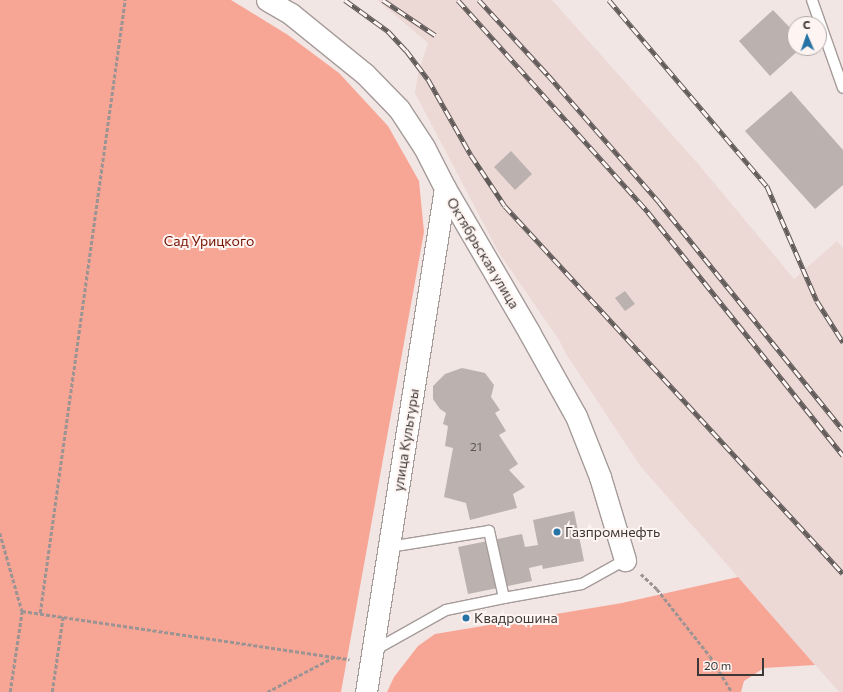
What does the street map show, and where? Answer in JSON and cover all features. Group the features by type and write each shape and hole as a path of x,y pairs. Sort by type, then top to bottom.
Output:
{"street":[{"name":"Октябрьская улица","path":"266,0 291,14 330,44 365,74 399,109 424,147 445,188 530,332 576,416 600,477 625,560"},
{"name":"улица Культуры","path":"366,692 445,188"}],"lane":[{"path":"812,0 843,88"},
{"path":"389,547 490,531 504,598"},
{"path":"372,657 446,610 582,584 625,560"}],"path":[{"path":"40,614 125,0"},
{"path":"0,533 22,611 10,692"},
{"path":"625,560 657,589 710,656 732,692"},
{"path":"22,611 335,657 372,657"},
{"path":"52,692 63,617"},
{"path":"267,692 335,657"}],"shaded area":[{"path":"377,0 552,0 699,165 794,279 837,241 843,248 843,692 839,692 641,467 566,354 559,340 499,253 415,93 418,74 428,43"}],"green space":[{"name":"Сад Урицкого","path":"0,0 231,0 288,35 339,73 388,126 419,181 424,232 341,692 0,692"},
{"path":"738,577 815,665 764,668 744,681 741,692 387,692 394,677 418,646 435,634 622,603"}],"building":[{"path":"773,10 787,25 787,56 792,56 770,76 739,41"},
{"path":"791,91 843,150 843,185 815,209 745,131"},
{"path":"511,151 532,174 515,190 494,167"},
{"path":"625,291 635,304 625,311 615,298"},
{"path":"462,368 485,373 494,385 491,397 500,410 495,413 506,431 499,435 518,464 509,470 525,487 513,494 517,508 470,520 466,503 444,497 453,448 445,446 448,426 443,424 446,413 440,409 433,399 433,386 445,374"},
{"path":"574,511 584,561 543,569 542,565 529,568 532,581 468,594 458,547 522,534 525,547 538,545 533,520"}],"railway":[{"path":"345,0 388,31 406,50 428,79 471,155 505,206 843,573"},
{"path":"383,0 435,35"},
{"path":"458,0 648,212 843,455"},
{"path":"479,0 548,75 659,202 843,430"},
{"path":"609,0 767,186 817,301 843,342"}],"place":[{"name":"Газпромнефть","path":"557,532"},
{"name":"Квадрошина","path":"466,618"}]}
